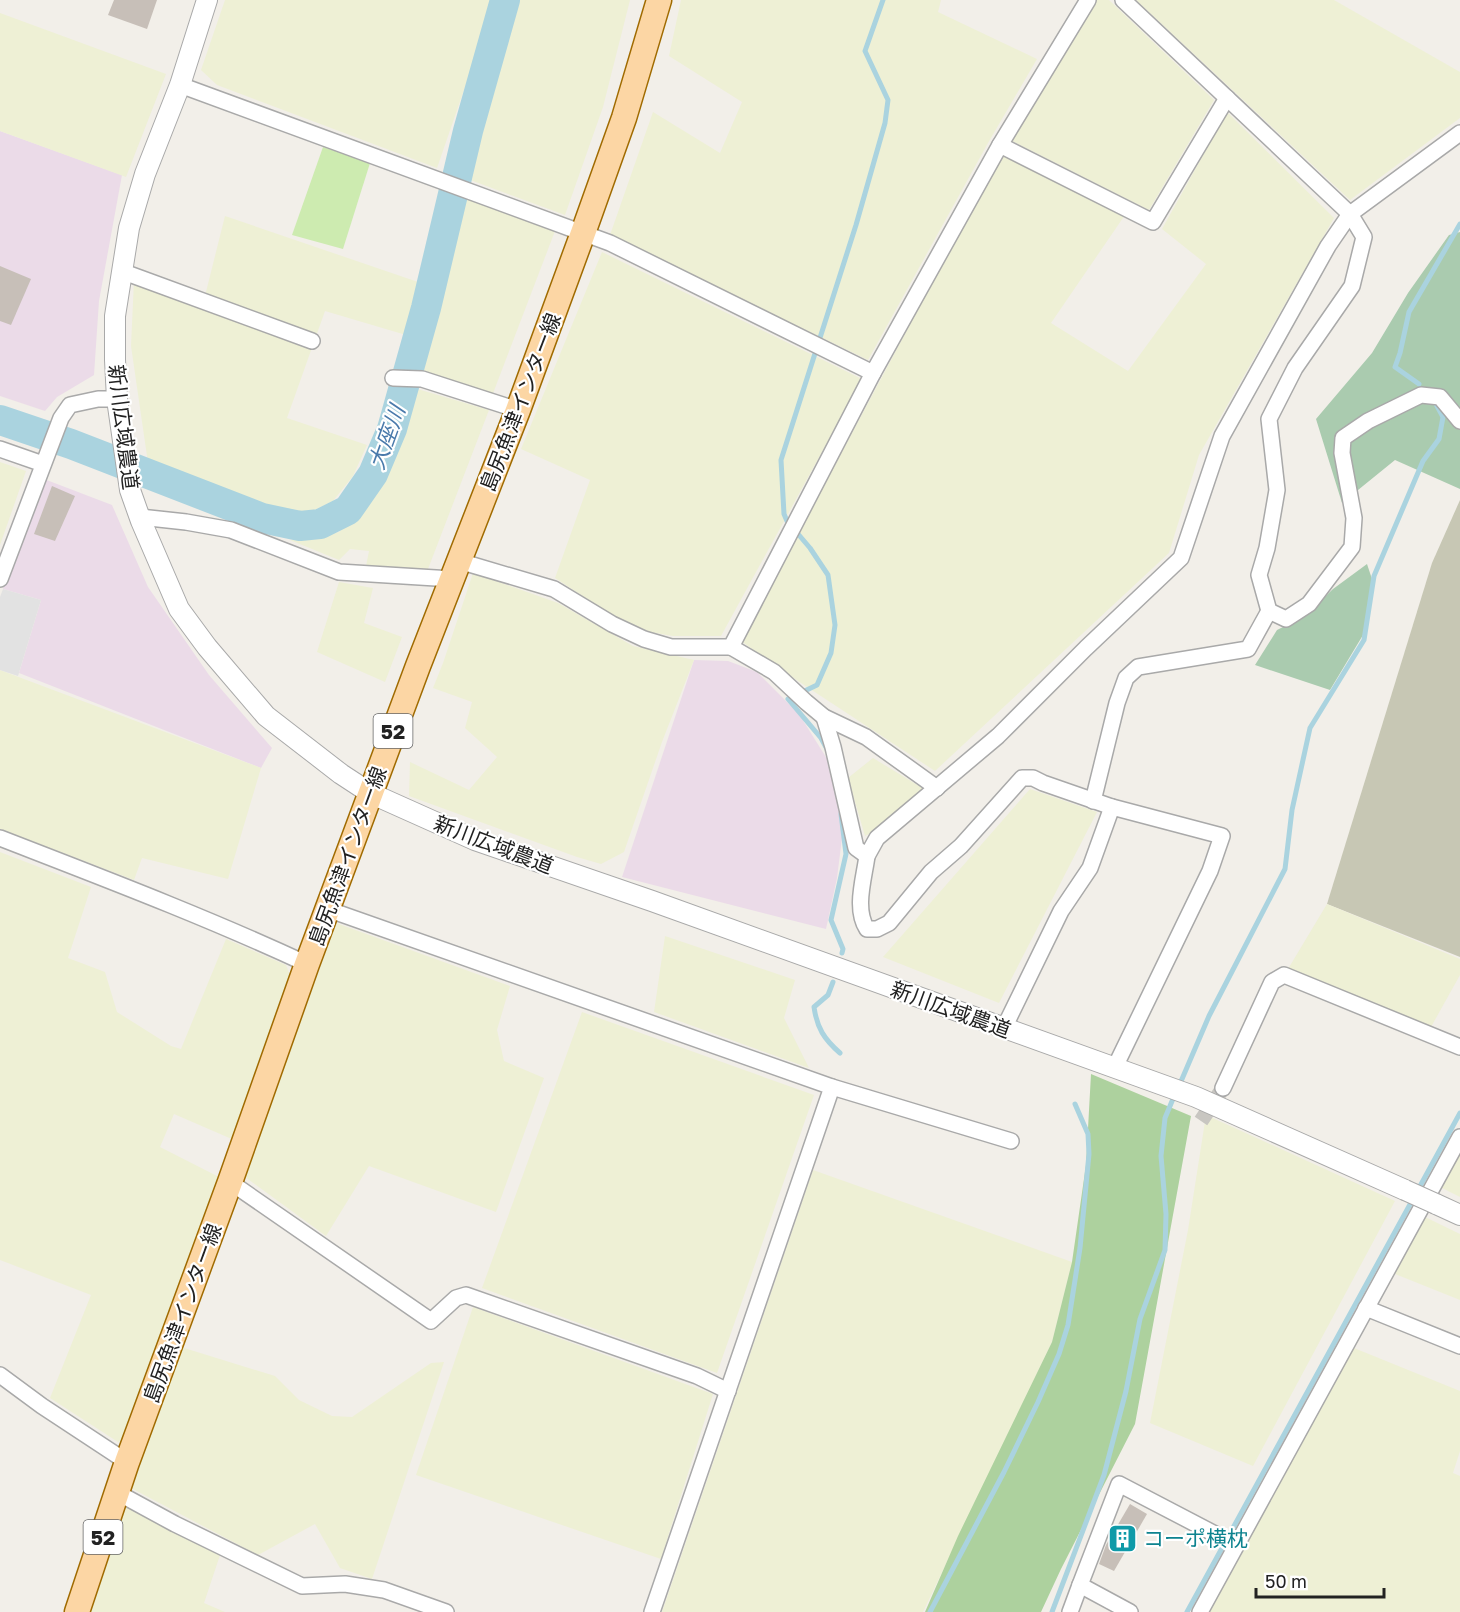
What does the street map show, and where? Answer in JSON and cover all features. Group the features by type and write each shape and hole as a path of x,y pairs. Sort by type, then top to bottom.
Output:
{"main road":[{"name":"島尻魚津インター線","path":"77,1612 127,1462 327,909 518,410 583,233 624,118 659,0"}],"street":[{"name":"新川広域農道","path":"207,0 180,85 145,174 129,228 116,316 117,399 130,490 179,609 207,647 266,716 341,774 370,793 475,840 652,901 1188,1094 1460,1215"},
{"path":"731,647 873,373 1000,145 1088,0"},
{"path":"1093,801 1117,703 1126,678 1138,667 1248,649 1269,611 1259,575 1267,548 1277,490 1269,419 1295,368 1352,286 1364,237 1350,214 1123,0"},
{"path":"180,85 610,243 873,373"},
{"path":"1000,145 1153,222 1227,98"},
{"path":"1115,1067 1210,871 1222,836 1112,807 1033,778 1022,778 961,846 931,872 889,923 877,929 867,929 860,909 867,856 877,838 998,736 1181,558 1222,436 1328,246 1350,214 1460,133"},
{"path":"121,271 312,341"},
{"path":"393,378 422,379 518,410"},
{"path":"1269,611 1286,619 1310,604 1352,547 1354,518 1342,453 1343,438 1368,421 1421,395 1440,397 1460,421"},
{"path":"0,579 61,418 70,405 98,399 117,399"},
{"path":"0,449 44,461"},
{"path":"140,517 231,530 339,572 456,570 554,589 612,624 644,639 671,647 731,647 774,672 824,717 866,737 938,788"},
{"path":"824,717 856,848 867,856"},
{"path":"1004,1028 1061,911 1090,868 1112,807"},
{"path":"0,838 165,902 307,964"},
{"path":"327,909 832,1087 1011,1141"},
{"path":"1223,1088 1272,982 1284,975 1460,1047"},
{"path":"652,1612 832,1087"},
{"path":"1200,1612 1231,1543 1339,1361 1460,1137"},
{"path":"230,1182 431,1321 456,1298 466,1295 697,1376 728,1391"},
{"path":"1366,1308 1460,1346"},
{"path":"0,1375 42,1406 127,1462"},
{"path":"1070,1612 1119,1484 1231,1543"},
{"path":"118,1493 175,1524 302,1586 345,1584 384,1590 446,1612"},
{"path":"1080,1585 1130,1612"}],"shaded area":[{"path":"225,0 495,0 437,168 217,85 201,70"},
{"path":"513,0 630,0 603,107 565,215 465,178"},
{"path":"681,0 941,0 938,12 1037,59 868,360 610,235 653,112 720,153 742,102 669,56"},
{"path":"1094,0 1109,0 1214,100 1149,210 1010,140"},
{"path":"1136,0 1334,0 1460,72 1460,118 1350,200"},
{"path":"0,13 166,74 126,177 0,131"},
{"path":"1227,112 1334,218 1199,455 1169,553 935,771 741,641 1002,152 1125,215 1051,323 1128,371 1206,264 1162,229"},
{"path":"0,131 122,175 99,301 94,375 57,397 45,411 0,396"},
{"path":"463,198 555,231 492,396 417,368"},
{"path":"225,216 418,282 406,335 325,311 287,418 367,445 353,476 333,501 306,514 273,513 148,463 131,346 134,280 202,308"},
{"path":"602,252 862,379 721,636 673,636 650,632 610,614 555,578 590,480 521,449"},
{"path":"414,388 489,410 428,569 366,566 369,551 350,549 339,560 290,540 339,532 371,499 396,452"},
{"path":"0,462 26,471 0,545"},
{"path":"44,479 112,505 148,587 209,675 272,748 261,768 19,673 41,600 3,589"},
{"path":"1460,500 1460,957 1327,904 1432,563"},
{"path":"473,573 558,603 633,646 694,660 662,742 624,852 601,864 409,796 410,762 469,790 497,757 465,728 472,702 433,688"},
{"path":"339,582 373,588 364,623 402,637 385,682 317,652"},
{"path":"3,589 41,600 18,676 0,670 0,597"},
{"path":"694,660 728,661 757,672 799,714 829,762 843,830 837,878 826,929 622,877"},
{"path":"0,670 261,768 228,879 142,858 134,880 0,829"},
{"path":"873,758 924,789 865,836 848,778"},
{"path":"1030,789 1097,812 999,1003 883,957"},
{"path":"0,852 91,887 68,958 105,972 117,1012 171,1046 181,1049 226,939 286,965 292,980 234,1140 174,1114 160,1147 219,1177 125,1441 118,1442 50,1398 91,1295 0,1260"},
{"path":"1327,904 1460,959 1460,975 1431,1027 1288,969"},
{"path":"336,923 510,986 497,1030 504,1061 544,1078 496,1212 369,1166 326,1236 245,1177"},
{"path":"665,936 795,980 784,1018 809,1068 654,1012"},
{"path":"582,1012 814,1095 717,1373 482,1288"},
{"path":"1206,1115 1395,1201 1253,1466 1150,1423 1188,1230"},
{"path":"1460,1151 1460,1197 1440,1187"},
{"path":"813,1170 1072,1262 1052,1342 923,1612 662,1612"},
{"path":"1425,1217 1460,1234 1460,1300 1395,1274"},
{"path":"473,1307 713,1394 661,1559 416,1475"},
{"path":"181,1347 275,1376 299,1400 332,1416 352,1417 431,1363 444,1362 372,1579 340,1568 315,1524 258,1555 131,1488"},
{"path":"1354,1348 1460,1391 1460,1451 1453,1473 1460,1476 1460,1612 1209,1612 1295,1453"},
{"path":"124,1505 220,1555 204,1603 225,1612 88,1612"}],"green space":[{"path":"323,147 370,163 343,249 292,235"},
{"path":"1460,232 1460,489 1395,460 1342,503 1316,419 1372,353 1408,293 1449,235"},
{"path":"1367,564 1372,579 1363,635 1330,690 1255,665 1277,630 1305,616 1333,589"},
{"path":"1091,1074 1191,1116 1135,1424 1041,1612 925,1612 958,1536 1052,1342 1072,1262 1086,1165"}],"building":[{"path":"114,0 157,0 147,29 108,15"},
{"path":"0,266 31,279 11,325 0,321"},
{"path":"52,486 75,496 55,541 34,534"},
{"name":"コーポ横枕","path":"1130,1504 1147,1514 1114,1571 1099,1564 1106,1545"}],"waterway":[{"name":"大座川","path":"0,420 71,444 262,518 300,526 320,524 348,510 373,474 392,429 426,308 468,131 505,0"},
{"path":"827,749 821,738 788,699 817,685 831,653 835,625 828,575 784,514 781,460 856,225 885,123 888,100 865,51 883,0"},
{"path":"1419,384 1395,367 1409,312 1460,224"},
{"path":"1179,1086 1209,1016 1285,869 1292,810 1310,728 1364,640 1374,576 1423,461 1439,439 1443,417 1436,404"},
{"path":"841,814 846,854 831,920 843,949 842,953"},
{"path":"833,982 828,995 814,1007 822,1033 840,1053"},
{"path":"1052,1612 1104,1475 1126,1391 1140,1319 1165,1250 1166,1214 1161,1156 1165,1118 1175,1094"},
{"path":"930,1612 1038,1402 1059,1354 1068,1325 1080,1248 1089,1154 1088,1134 1075,1104"},
{"path":"1187,1612 1460,1113"}],"tunnel":[{"path":"1201,1121 1223,1088"}],"place":[{"name":"コーポ横枕","path":"1122,1538"}]}
